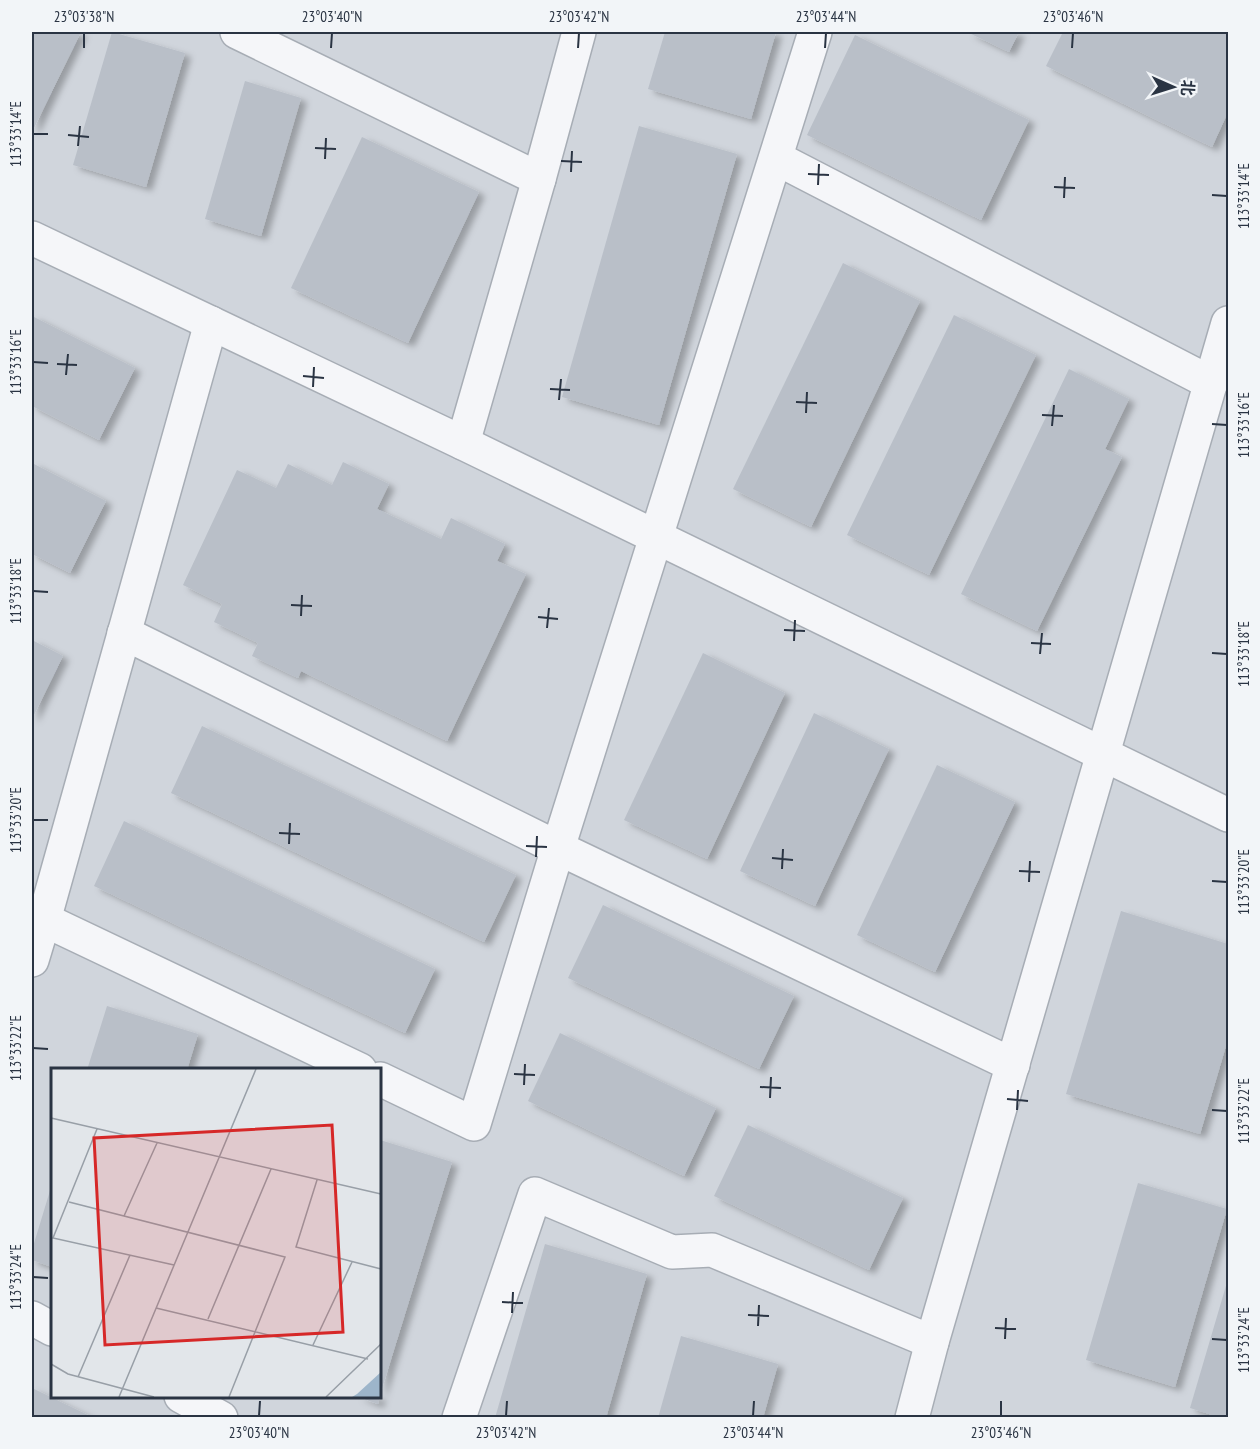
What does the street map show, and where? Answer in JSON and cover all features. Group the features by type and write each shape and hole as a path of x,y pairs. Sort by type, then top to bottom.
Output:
{"street":[{"path":"237,32 539,179"},
{"path":"464,443 579,32"},
{"path":"381,1079 474,1124 558,848 815,32"},
{"path":"776,158 1211,384"},
{"path":"32,238 464,443 1228,815"},
{"path":"32,960 38,917 124,633 211,323"},
{"path":"912,1418 932,1342 1228,323"},
{"path":"124,633 558,848 1013,1065"},
{"path":"38,917 356,1068"},
{"path":"459,1418 535,1194 672,1252 712,1250 932,1342"},
{"path":"32,1317 51,1328"},
{"path":"185,1398 221,1418"}],"shaded area":[{"path":"32,32 1228,32 1228,1417 32,1417"}],"building":[{"path":"32,32 81,32 32,132"},
{"path":"112,32 185,53 146,187 73,165"},
{"path":"665,32 776,32 751,119 648,89"},
{"path":"967,32 1019,32 1009,52"},
{"path":"1063,32 1228,33 1228,112 1212,147 1046,66"},
{"path":"855,35 1029,120 981,220 807,135"},
{"path":"245,81 301,98 261,236 205,219"},
{"path":"639,126 737,154 659,425 562,397"},
{"path":"362,137 479,192 408,343 291,288"},
{"path":"843,263 920,301 811,527 733,489"},
{"path":"954,315 1036,355 929,575 847,535"},
{"path":"32,316 135,368 99,440 32,406"},
{"path":"1069,369 1129,399 1105,449 1122,457 1037,631 961,594"},
{"path":"343,462 389,484 377,509 441,539 451,518 505,544 497,561 526,574 447,741 301,671 298,678 252,656 258,643 214,622 222,604 183,585 237,470 276,488 288,464 332,485"},
{"path":"32,463 106,501 70,573 32,554"},
{"path":"32,640 63,656 32,719"},
{"path":"703,653 785,693 707,859 624,820"},
{"path":"814,713 889,749 815,906 740,871"},
{"path":"202,726 516,875 484,942 171,793"},
{"path":"937,765 1015,802 935,972 857,935"},
{"path":"124,821 435,969 405,1033 94,886"},
{"path":"603,905 794,996 759,1069 568,978"},
{"path":"1121,911 1228,944 1228,1039 1200,1134 1066,1094"},
{"path":"107,1006 198,1034 188,1068 88,1068"},
{"path":"560,1033 716,1108 684,1176 528,1101"},
{"path":"748,1125 903,1198 869,1270 714,1196"},
{"path":"381,1140 452,1162 381,1392"},
{"path":"1138,1183 1227,1209 1175,1387 1086,1360"},
{"path":"51,1187 51,1267 32,1260 32,1250"},
{"path":"545,1244 647,1274 606,1418 495,1418"},
{"path":"1228,1279 1228,1418 1222,1418 1190,1408"},
{"path":"681,1336 778,1364 763,1418 658,1418"},
{"path":"32,1388 94,1418 32,1418"},
{"path":"362,1398 380,1398 378,1404"}]}
